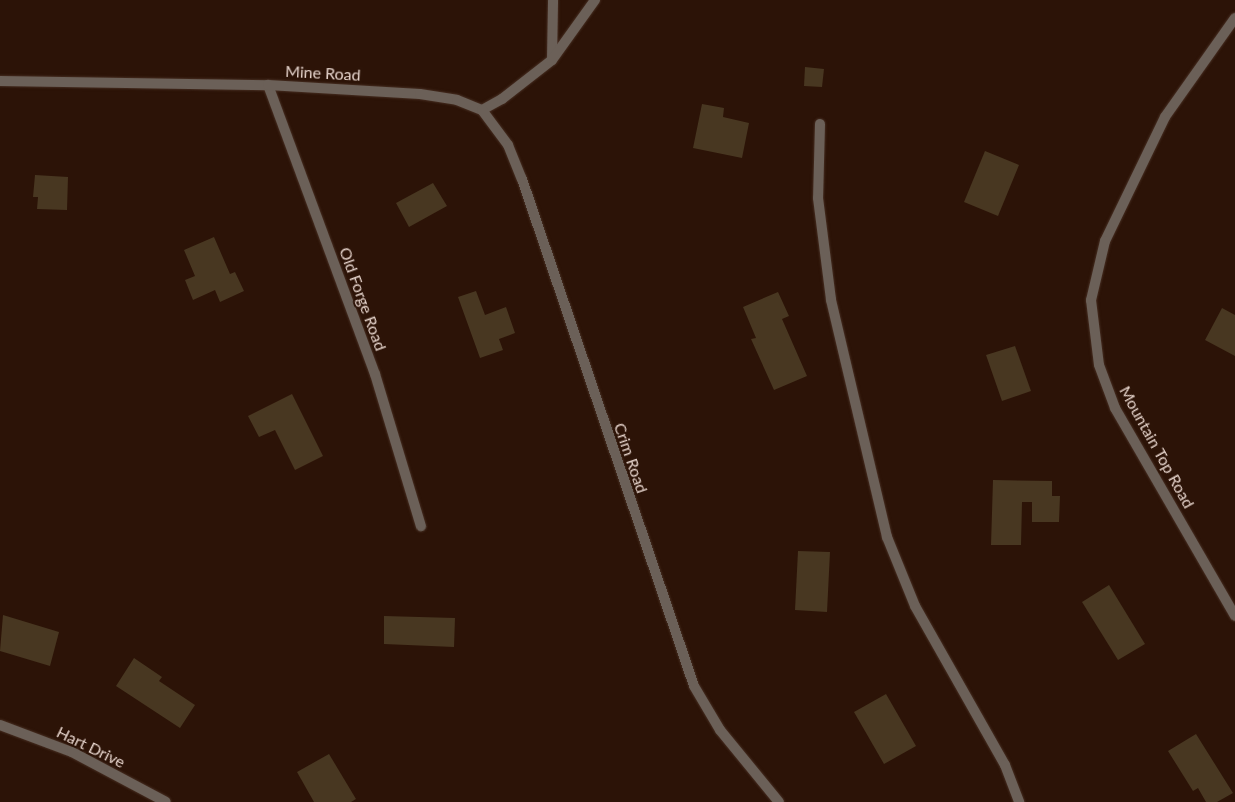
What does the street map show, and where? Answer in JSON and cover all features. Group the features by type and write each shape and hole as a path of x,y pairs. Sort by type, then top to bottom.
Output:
{"street":[{"path":"552,60 553,0"},
{"path":"482,110 502,99 552,60 595,0"},
{"name":"Mountain Top Road","path":"1235,18 1160,125 1104,241 1091,300 1099,365 1115,408 1235,616"},
{"name":"Mine Road","path":"0,81 268,86 420,94 457,100 482,110"},
{"name":"Old Forge Road","path":"268,86 375,374 421,526"},
{"name":"Crim Road","path":"482,110 508,145 522,179 694,686 720,730 779,802"},
{"path":"820,124 818,198 831,300 886,537 915,606 1005,764 1019,802"},
{"name":"Hart Drive","path":"0,725 72,752 166,802"}],"building":[{"path":"805,67 824,69 822,87 804,86"},
{"path":"702,104 724,108 723,117 749,123 742,158 693,148"},
{"path":"985,151 1019,165 998,216 964,202"},
{"path":"35,175 68,177 67,210 37,209 38,197 33,197"},
{"path":"433,183 447,206 409,227 396,203"},
{"path":"214,237 230,274 235,272 244,291 220,302 215,290 193,300 185,280 195,276 184,250"},
{"path":"476,291 485,315 506,307 515,333 499,339 503,350 480,358 458,297"},
{"path":"778,292 789,316 782,319 807,376 774,390 751,339 756,338 743,307"},
{"path":"1222,308 1235,315 1235,356 1205,340"},
{"path":"1015,346 1031,391 1002,401 986,355"},
{"path":"292,394 323,456 295,470 275,430 259,437 248,416"},
{"path":"993,480 1052,481 1052,496 1060,496 1059,522 1032,522 1032,502 1022,502 1021,545 991,545"},
{"path":"798,551 830,552 827,612 795,610"},
{"path":"1109,585 1145,644 1118,660 1082,602"},
{"path":"3,615 59,632 50,666 0,651"},
{"path":"384,616 455,618 454,647 384,644"},
{"path":"134,658 162,677 159,681 195,705 180,728 116,686"},
{"path":"886,694 916,746 884,764 854,712"},
{"path":"1196,734 1233,793 1217,802 1206,802 1198,788 1193,791 1168,751"},
{"path":"329,754 356,799 351,802 314,802 297,772"}]}
